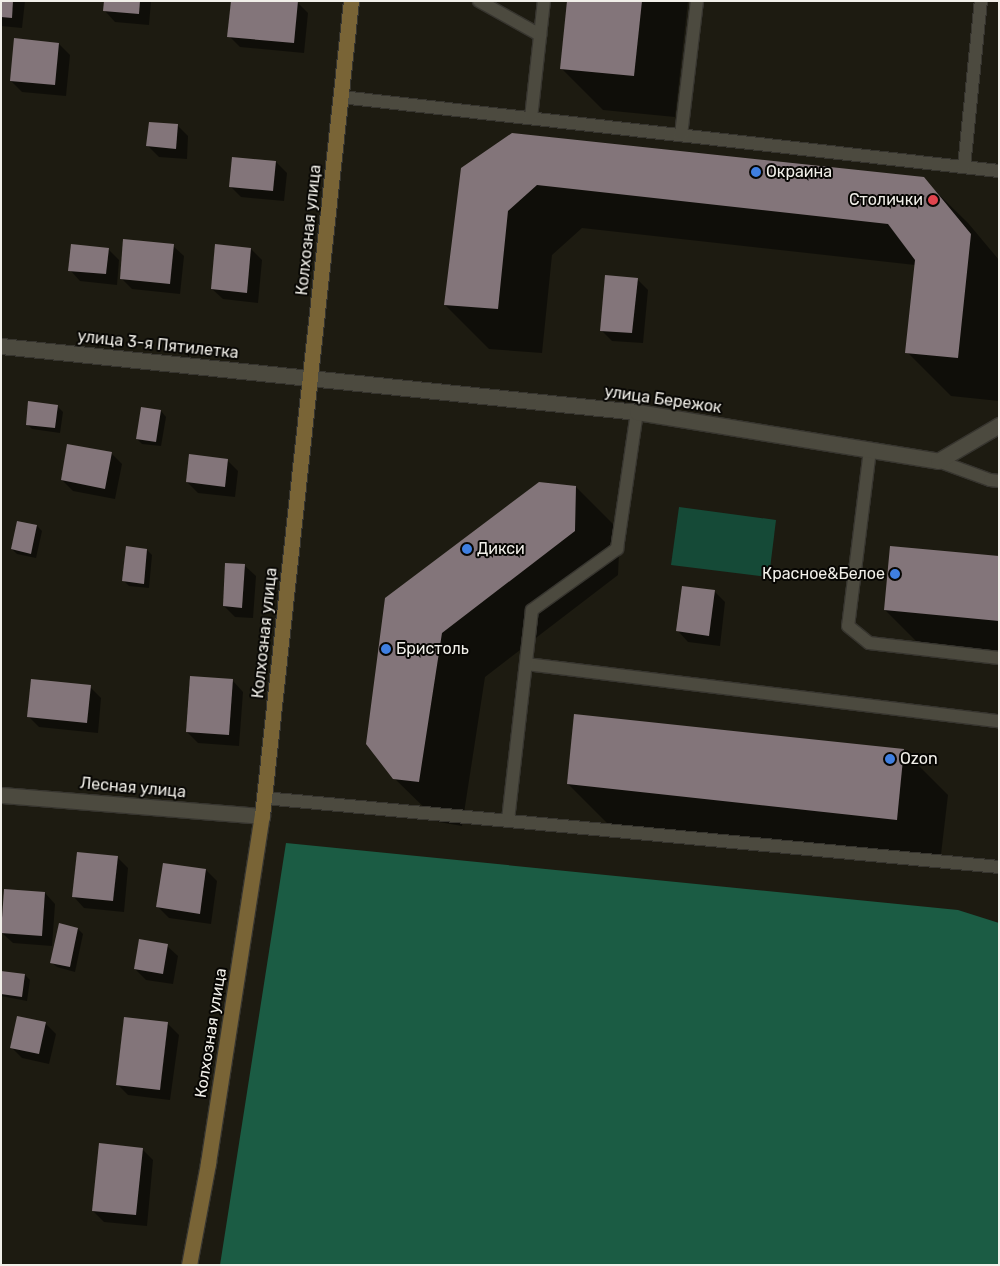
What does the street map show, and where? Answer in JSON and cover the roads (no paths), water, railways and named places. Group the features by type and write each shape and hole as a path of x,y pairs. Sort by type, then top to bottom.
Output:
{"street":[{"name":"Колхозная улица","path":"189,1265 208,1163 262,816 351,1"},
{"name":"улица 3-я Пятилетка","path":"1,346 311,378"},
{"name":"улица Бережок","path":"311,378 637,412 938,461"},
{"path":"938,461 999,425"},
{"name":"Лесная улица","path":"1,795 262,816"}],"lane":[{"path":"479,1 540,35"},
{"path":"531,118 544,1"},
{"path":"681,135 697,1"},
{"path":"964,167 982,1"},
{"path":"341,97 999,171"},
{"path":"508,820 532,610 617,549 637,412"},
{"path":"870,450 848,626 869,643 999,658"},
{"path":"938,461 990,480 999,481"},
{"path":"526,664 999,722"},
{"path":"264,798 999,867"}],"place":[{"name":"Окраина","path":"756,172"},
{"name":"Столички","path":"933,200"},
{"name":"Дикси","path":"467,549"},
{"name":"Красное&Белое","path":"895,574"},
{"name":"Бристоль","path":"386,649"},
{"name":"Ozon","path":"890,759"}]}
